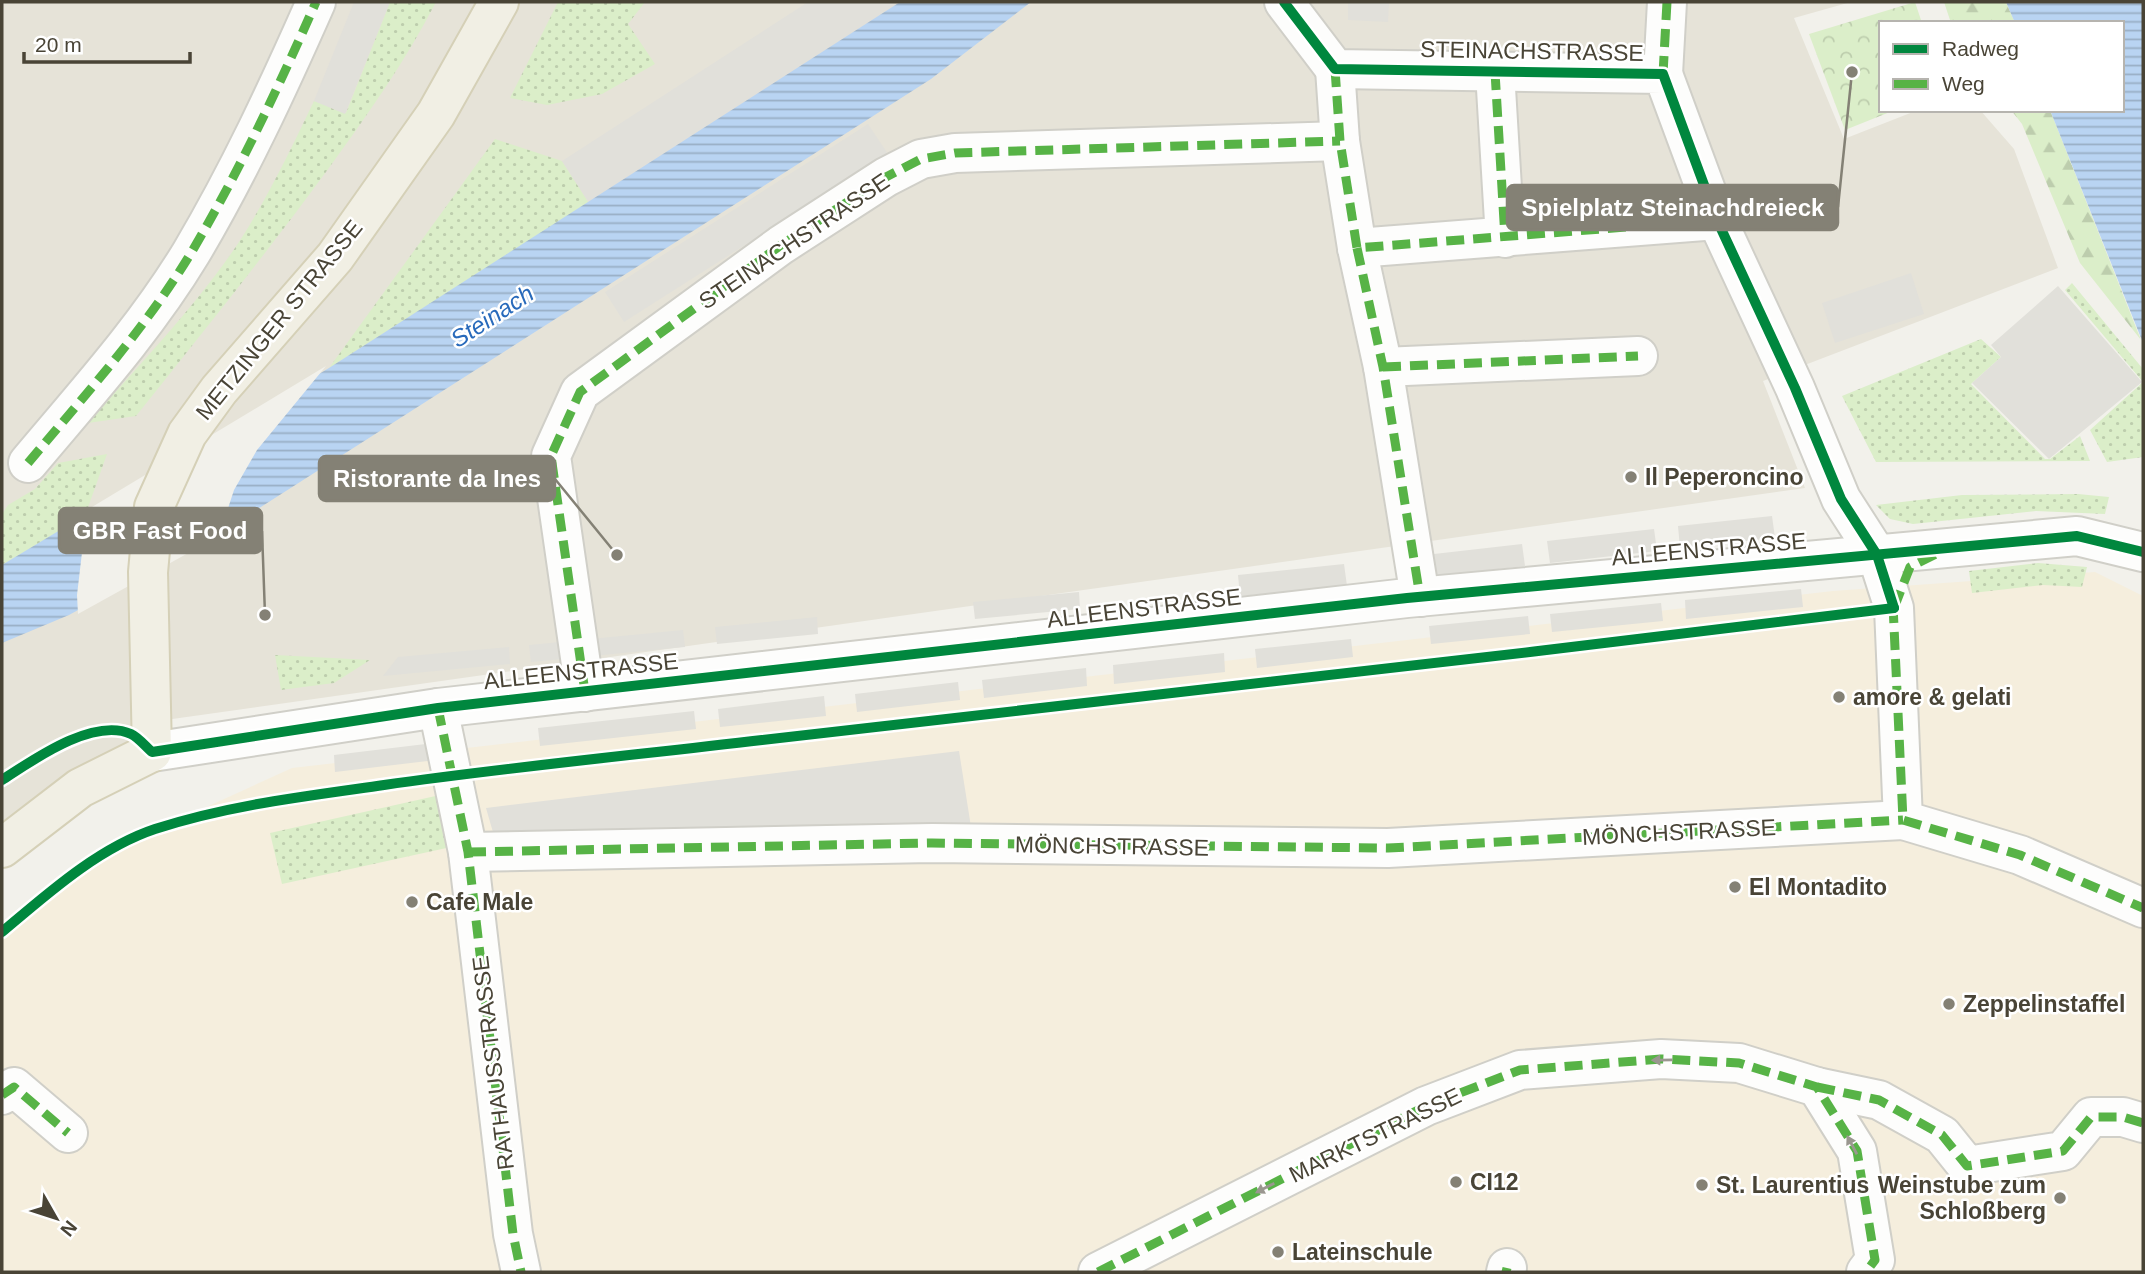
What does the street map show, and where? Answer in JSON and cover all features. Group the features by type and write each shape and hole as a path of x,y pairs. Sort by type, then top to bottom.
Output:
{"main road":[{"name":"METZINGER STRASSE","path":"152,752 147,641 148,572 154,507 187,434 219,390 335,257 436,114 499,2"},
{"path":"2,848 79,788 152,752"}],"street":[{"path":"28,463 122,351 189,255 252,146 316,2"},
{"path":"1283,2 1335,69 1340,141 1357,248 1383,366 1420,597"},
{"name":"STEINACHSTRASSE","path":"1667,2 1663,74 1717,220 1841,499 1877,555"},
{"name":"STEINACHSTRASSE","path":"1335,69 1663,74"},
{"name":"STEINACHSTRASSE","path":"1495,72 1505,238"},
{"name":"STEINACHSTRASSE","path":"585,692 551,456 580,392 781,245 886,177 921,159 955,153 1340,141"},
{"path":"1357,248 1717,220"},
{"path":"1383,366 1638,356"},
{"name":"ALLEENSTRASSE","path":"152,752 438,708 1420,597 2077,536 2143,552"},
{"path":"1877,555 1894,608 1903,820"},
{"path":"438,708 468,852"},
{"name":"MÖNCHSTRASSE","path":"468,852 932,842 1388,848 1903,820 2020,855 2143,908"},
{"name":"RATHAUSSTRASSE","path":"468,852 513,1234 521,1272"},
{"name":"MARKTSTRASSE","path":"1098,1272 1426,1106 1520,1070 1661,1059 1739,1063 1817,1087 1879,1100 1941,1135 1967,1166 2063,1151 2091,1117 2123,1117 2143,1124"},
{"path":"2,1095 13,1087 68,1133"},
{"path":"1817,1087 1857,1151 1871,1266"}],"shaded area":[{"path":"2,2 1851,2 1794,18 1844,139 1913,112 1982,112 2014,149 2058,268 1763,381 1805,488 151,722 2,847"},
{"path":"354,2 390,2 345,114 314,101"},
{"path":"808,2 900,2 589,203 562,161"},
{"path":"1348,2 1389,2 1388,22 1348,20"},
{"path":"868,124 888,154 624,322 605,292"},
{"path":"1911,273 1924,314 1835,343 1822,303"},
{"path":"2058,286 2142,382 2049,459 1972,383 2001,357 1991,345"},
{"path":"1772,516 1775,538 1680,548 1678,526"},
{"path":"1654,529 1657,551 1550,563 1547,541"},
{"path":"1522,544 1525,566 1436,576 1434,554"},
{"path":"1344,564 1347,586 1240,596 1238,575"},
{"path":"2095,572 2143,596 2143,1272 2,1272 2,929 86,862 292,768 1833,591"},
{"path":"1801,589 1803,607 1686,619 1685,600"},
{"path":"1079,592 1080,609 975,619 973,602"},
{"path":"1661,603 1663,621 1552,632 1550,614"},
{"path":"1528,616 1530,634 1431,644 1429,626"},
{"path":"817,617 818,634 717,644 715,627"},
{"path":"683,630 685,647 531,662 529,645"},
{"path":"1351,639 1353,657 1257,668 1255,649"},
{"path":"509,647 510,664 383,676 398,657"},
{"path":"1224,653 1225,672 1114,684 1113,665"},
{"path":"1086,668 1087,686 984,698 982,680"},
{"path":"958,682 960,700 857,712 855,694"},
{"path":"824,696 826,716 720,727 718,709"},
{"path":"694,711 696,729 540,746 538,728"},
{"path":"434,743 436,760 335,772 334,755"},
{"path":"959,751 971,827 497,846 486,808"}],"green space":[{"path":"390,2 436,2 398,68 341,151 256,265 136,416 88,423 167,335 223,266 260,208 314,101 346,113"},
{"path":"558,2 645,2 628,24 655,64 602,94 547,105 510,98"},
{"path":"1915,2 1921,21 1879,21 1879,112 1890,112 1845,130 1809,34"},
{"path":"1944,2 2006,2 2014,21 1950,21"},
{"path":"2013,112 2051,112 2141,340 2080,263 2022,124"},
{"path":"495,139 562,161 589,203 329,368"},
{"path":"2072,283 2143,369 2143,382 2065,290"},
{"path":"1981,339 2001,357 1971,384 2045,459 2050,459 2080,436 2090,461 1876,462 1842,396"},
{"path":"2143,382 2143,457 2107,462 2090,430"},
{"path":"107,454 85,516 2,565 2,514 8,505 35,489 58,463"},
{"path":"2078,494 2109,497 2105,514 2036,511 1913,524 1890,519 1876,505 1962,495"},
{"path":"2038,563 2087,567 2082,587 2043,585 1972,593 1969,571"},
{"path":"275,655 370,660 334,683 281,690"},
{"path":"440,795 451,847 282,884 270,833"}],"water":[{"name":"Steinach","path":"900,2 1031,2 931,79 228,528 69,615 2,643 2,565 329,368"},
{"path":"2006,2 2143,2 2143,343 2051,112 2124,112 2124,21 2014,21"}],"pier":[{"path":"326,366 257,450 234,490 219,536 78,614 77,595 87,510"}],"marked path":[{"path":"28,463 134,335 191,253 257,129 316,2"},
{"path":"1663,74 1667,2"},
{"path":"1335,69 1340,141 1357,248 1717,220"},
{"path":"1495,72 1505,238"},
{"path":"585,692 551,456 580,392 781,245 886,177 921,159 955,153 1340,141"},
{"path":"1357,248 1383,367 1420,597"},
{"path":"1383,367 1638,356"},
{"path":"1894,608 1910,567 1936,554"},
{"path":"1893,605 1903,820 2020,855 2143,908"},
{"path":"438,708 468,852 513,1234 521,1272"},
{"path":"468,852 932,843 1388,848 1903,820"},
{"path":"1098,1272 1426,1106 1520,1070 1661,1059 1739,1063 1817,1087 1857,1151 1875,1260 1866,1272"},
{"path":"2,1095 14,1087 68,1133"},
{"path":"1817,1087 1879,1100 1942,1135 1967,1166 2063,1151 2091,1117 2123,1117 2143,1123"},
{"path":"1506,1272 1507,1268"}],"cycle path":[{"path":"1284,2 1335,69 1663,74 1717,220 1795,388 1841,499 1877,555 1894,608"},
{"path":"2,780 46,752 99,731 116,730 131,734 152,752 438,708 1407,598 2077,536 2143,552"},
{"path":"2,932 74,873 134,837 183,821 268,802 526,767 1894,608"}],"place":[{"name":"Spielplatz Steinachdreieck","path":"1852,72"},
{"name":"Il Peperoncino","path":"1631,477"},
{"name":"Ristorante da Ines","path":"617,555"},
{"name":"GBR Fast Food","path":"265,615"},
{"name":"amore & gelati","path":"1839,697"},
{"name":"El Montadito","path":"1735,887"},
{"name":"Cafe Male","path":"412,902"},
{"name":"Zeppelinstaffel","path":"1949,1004"},
{"name":"CI12","path":"1456,1182"},
{"name":"St. Laurentius","path":"1702,1185"},
{"name":"Weinstube zum Schloßberg","path":"2060,1198"},
{"name":"Lateinschule","path":"1278,1252"}]}
